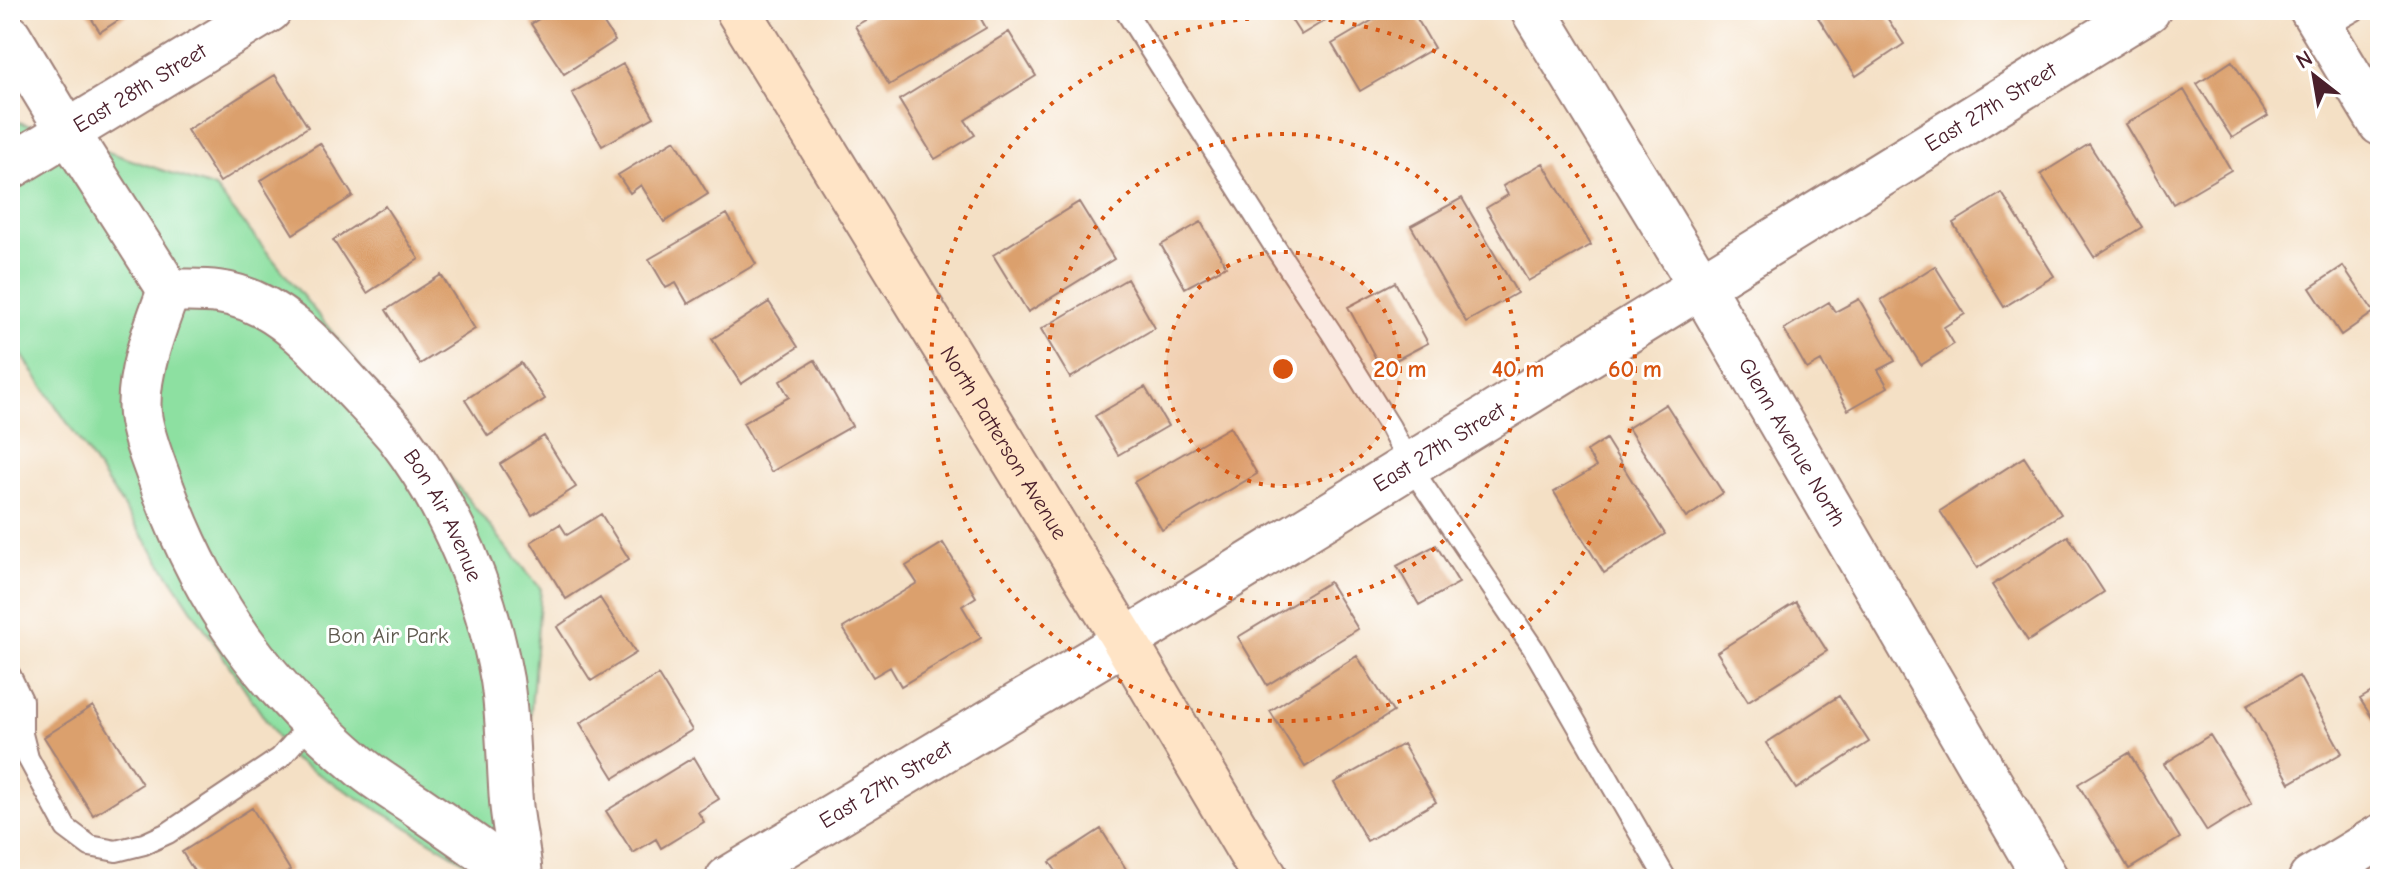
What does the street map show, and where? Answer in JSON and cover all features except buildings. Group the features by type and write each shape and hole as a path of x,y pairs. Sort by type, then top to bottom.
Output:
{"main road":[{"name":"North Patterson Avenue","path":"738,10 1125,641 1266,879"}],"street":[{"name":"East 28th Street","path":"10,167 269,10"},
{"name":"Glenn Avenue North","path":"1533,10 1701,286 2046,879"},
{"name":"East 27th Street","path":"728,879 1125,641 2148,10"},
{"path":"2329,16 2380,124"},
{"path":"10,36 169,290"},
{"name":"Bon Air Avenue","path":"169,290 220,292 254,303 285,320 325,356 398,437 437,496 461,544 486,612 502,681 521,879 364,770 311,723 262,669 220,611 179,531 148,446 140,412 143,376 156,324 169,290"},
{"path":"2311,879 2380,837"}],"lane":[{"path":"1125,10 1331,332 1390,427 1410,466 1533,648 1666,879"},
{"path":"10,675 22,700 22,734 28,758 66,828 90,846 116,851 144,844 168,833 280,758 311,723"}],"green space":[{"name":"Bon Air Park","path":"16,121 215,188 541,589 517,879 494,879 291,758 10,337 10,155"}]}
